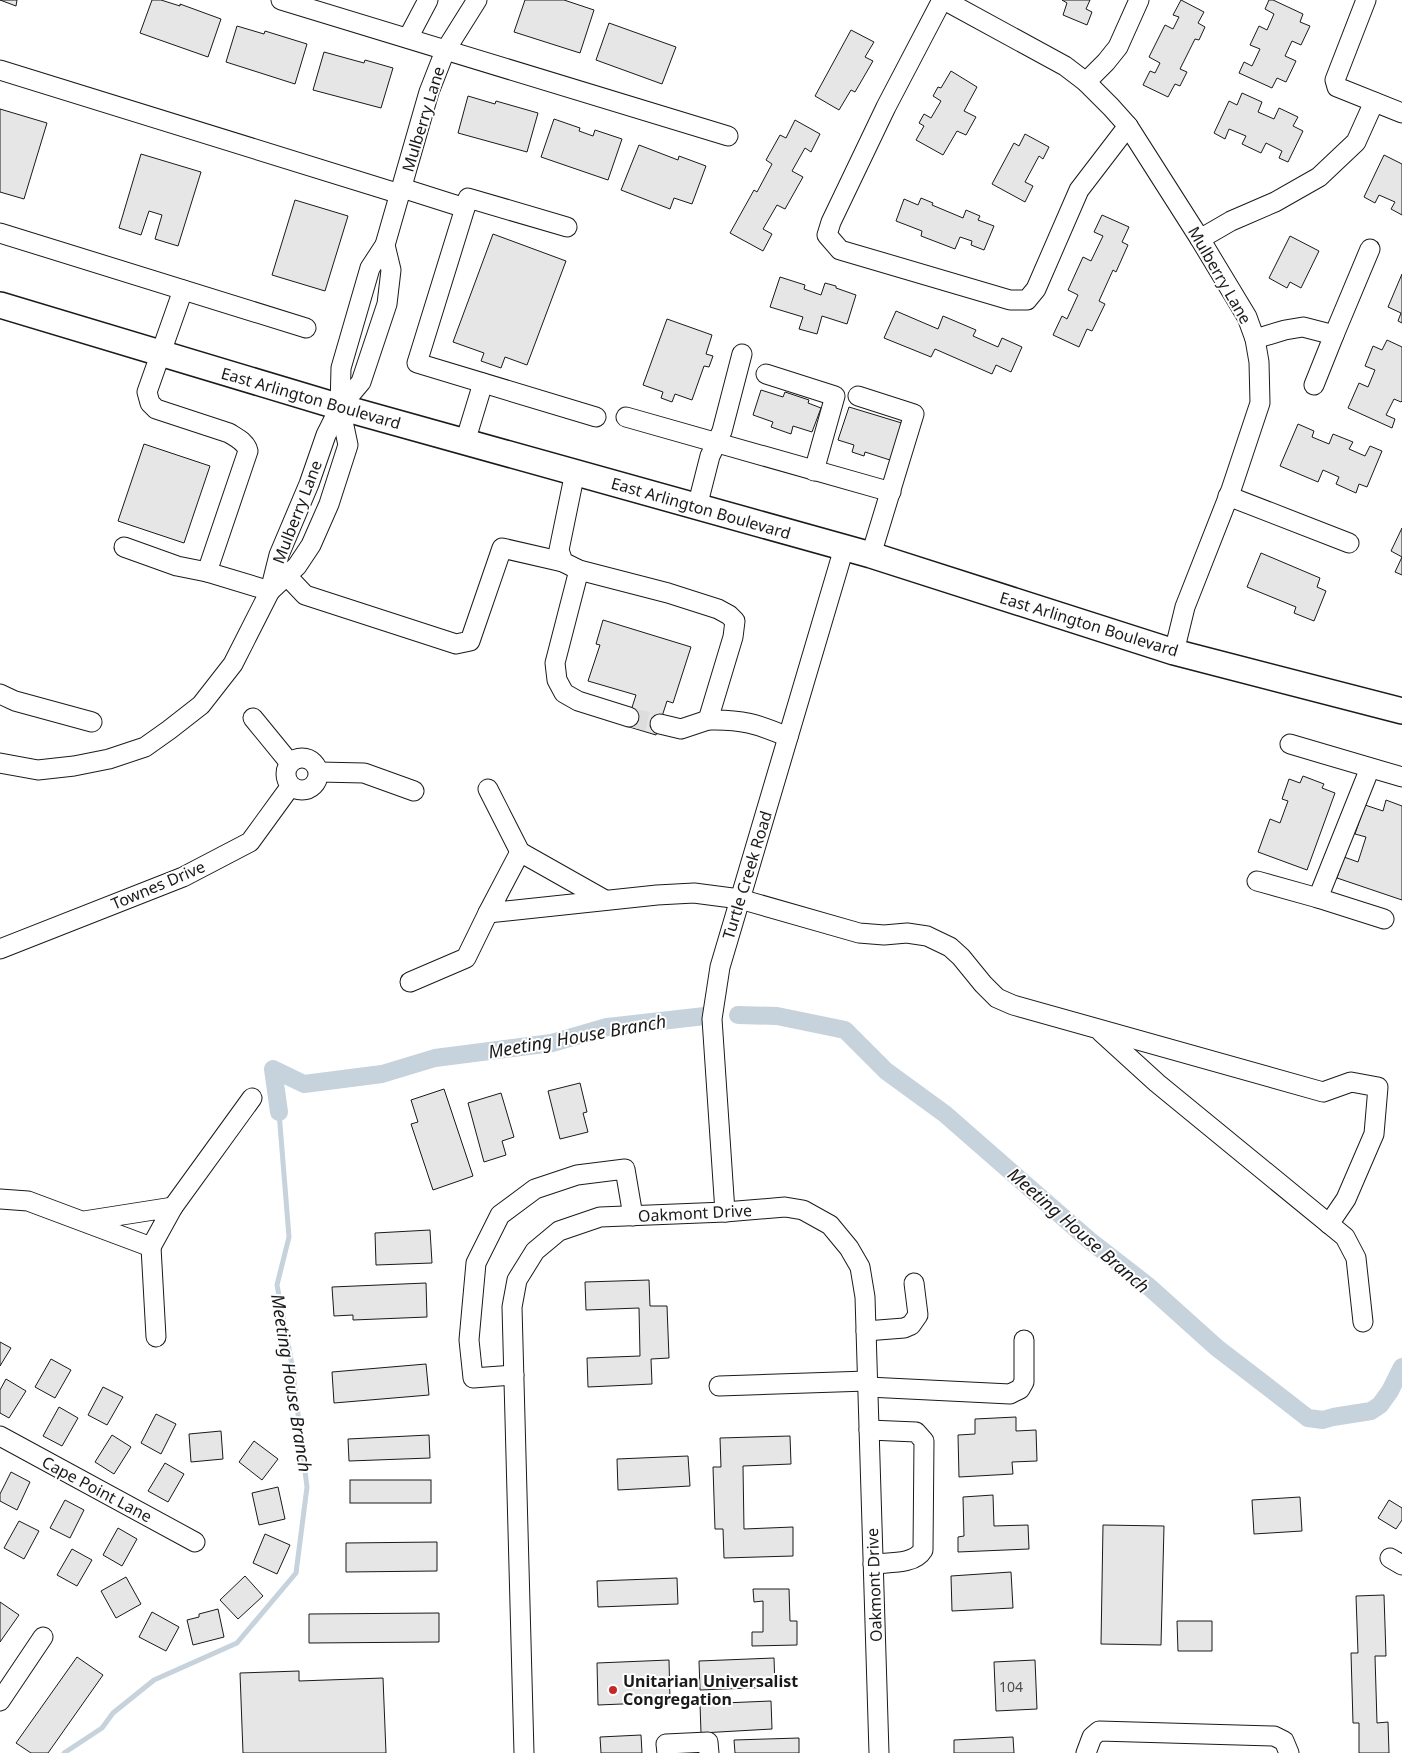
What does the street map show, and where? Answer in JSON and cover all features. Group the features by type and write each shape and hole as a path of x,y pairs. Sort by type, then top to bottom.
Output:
{"main road":[{"name":"East Arlington Boulevard","path":"0,305 340,407 871,555 1174,652 1402,711"}],"street":[{"path":"281,0 728,136"},
{"path":"408,38 428,0"},
{"name":"Mulberry Lane","path":"270,591 297,566 311,545 329,504 348,445 340,407 341,368 370,268 385,245 429,92 445,51 477,0"},
{"path":"943,0 886,107 831,222 828,235 840,250 1010,300 1027,300 1036,289 1079,190 1128,126"},
{"name":"Mulberry Lane","path":"943,0 1065,66 1086,82 1111,107 1128,126 1200,238 1247,317 1255,339 1259,362 1260,403 1228,496 1184,607 1174,652"},
{"path":"1086,82 1118,47 1139,0"},
{"path":"1366,0 1335,80 1337,87 1402,113"},
{"path":"0,70 401,191 465,208"},
{"path":"1200,238 1275,202 1319,177 1356,142 1374,102"},
{"path":"567,227 468,198 417,363 596,417"},
{"path":"0,233 306,328"},
{"name":"Mulberry Lane","path":"0,763 38,770 74,766 109,759 145,746 170,730 201,705 233,664 270,591 279,555 309,484 326,435 340,407 361,382 386,304 392,270 385,245"},
{"path":"1314,385 1370,249"},
{"path":"183,290 147,392 150,403 156,409 229,433 240,439 247,446 248,452 207,572"},
{"path":"1255,339 1303,327 1334,335"},
{"path":"697,507 710,456 722,431 742,354"},
{"path":"766,374 835,396 814,470"},
{"path":"465,442 483,383"},
{"path":"858,396 914,414 871,555"},
{"path":"626,418 891,492"},
{"path":"575,472 559,550 571,566 555,664 557,680 564,693 578,701 629,717"},
{"path":"1228,496 1350,543"},
{"path":"124,547 177,566 207,572 270,591"},
{"path":"287,576 305,595 456,644 470,641 502,548 668,593 718,609 735,621 733,637 708,720"},
{"name":"Turtle Creek Road","path":"725,1212 712,1019 720,967 844,548"},
{"path":"0,694 15,701 92,722"},
{"path":"253,718 289,762"},
{"path":"660,724 681,729 708,720 726,720 757,724 788,737"},
{"path":"1290,744 1402,777"},
{"path":"300,756 313,760 319,772 314,785 303,791 290,787 284,774 289,762 300,756"},
{"path":"1318,898 1370,768"},
{"path":"319,772 364,773 414,791"},
{"name":"Townes Drive","path":"0,949 183,877 250,842 290,787"},
{"path":"488,789 520,852 605,900"},
{"path":"410,982 466,958 520,852"},
{"path":"1257,881 1384,919"},
{"path":"488,913 605,900 694,893 740,899 859,932 884,935 907,933 927,936 950,947 997,998 1013,1005 1323,1092 1352,1082 1378,1087 1374,1134 1346,1199 1329,1224"},
{"path":"1098,1029 1156,1083 1345,1237 1356,1258 1363,1322"},
{"path":"156,1337 151,1246 173,1207 252,1098"},
{"path":"514,1375 473,1378 469,1340 476,1263 500,1215 535,1189 577,1175 625,1169 633,1216"},
{"path":"0,1199 28,1201 151,1246"},
{"path":"84,1222 173,1207"},
{"name":"Oakmont Drive","path":"524,1753 512,1307 518,1280 535,1251 559,1231 600,1217 725,1212 785,1207 803,1210 830,1226 849,1248 860,1268 865,1297 879,1753"},
{"path":"866,1331 904,1328 911,1325 918,1315 914,1283"},
{"path":"719,1386 868,1384 1010,1394 1020,1389 1024,1382 1024,1340"},
{"path":"869,1430 916,1432 924,1441 923,1550 920,1555 912,1560 873,1564"},
{"name":"Cape Point Lane","path":"0,1436 195,1542"},
{"path":"0,1701 43,1637"},
{"path":"1086,1753 1092,1737 1099,1731 1274,1736 1284,1741 1290,1753"},
{"path":"667,1753 666,1744 708,1742 709,1753"}],"building":[{"path":"0,0 17,0 16,6"},
{"path":"152,0 161,0 180,6 180,4 221,19 208,57 140,33"},
{"path":"525,0 564,0 594,10 580,53 514,32"},
{"path":"1062,0 1090,0 1086,9 1092,12 1087,25 1063,15 1067,3"},
{"path":"1181,0 1204,12 1198,23 1205,27 1199,40 1195,39 1180,69 1187,72 1180,86 1175,84 1168,97 1143,85 1150,71 1155,73 1160,63 1149,57 1165,25 1173,29 1179,17 1173,15"},
{"path":"1269,0 1273,0 1303,14 1300,22 1310,26 1301,45 1292,41 1285,56 1296,61 1286,82 1277,78 1272,88 1239,73 1244,62 1252,66 1260,49 1250,45 1259,26 1267,30 1274,14 1265,9"},
{"path":"609,23 676,47 662,84 596,60"},
{"path":"237,26 264,34 265,31 307,44 295,84 226,62"},
{"path":"851,30 874,42 865,57 873,61 855,92 851,90 839,110 815,96"},
{"path":"324,52 364,63 365,60 393,68 381,108 313,90"},
{"path":"951,71 977,87 964,111 976,117 966,135 957,131 943,155 916,140 924,126 919,123 924,114 931,118 941,101 933,96 938,87 941,88"},
{"path":"1242,93 1262,102 1258,112 1274,119 1279,108 1298,117 1293,126 1303,131 1288,162 1279,158 1282,151 1266,143 1261,153 1242,144 1246,136 1229,129 1225,139 1214,133 1229,101 1237,105"},
{"path":"468,96 495,104 496,101 538,113 527,152 458,133"},
{"path":"0,109 47,123 24,199 0,192"},
{"path":"554,119 580,128 579,131 593,136 595,130 622,139 608,180 541,157"},
{"path":"795,120 820,134 811,152 805,148 792,171 803,177 785,209 777,205 763,229 772,234 763,251 730,233 754,190 757,192 772,164 766,160 780,135 786,138"},
{"path":"1025,134 1049,147 1043,159 1039,156 1025,182 1033,186 1025,202 992,184 1014,143 1019,146"},
{"path":"639,145 678,160 679,156 706,166 692,204 674,198 670,209 621,190"},
{"path":"141,154 201,172 178,246 155,239 162,215 149,211 141,235 119,228"},
{"path":"1384,155 1402,164 1402,215 1391,209 1395,202 1379,195 1375,203 1364,197"},
{"path":"921,198 933,203 932,205 963,218 966,210 980,216 978,220 994,226 984,250 971,245 972,241 960,237 955,249 921,236 922,231 896,221 904,199 918,205"},
{"path":"295,200 348,216 325,291 272,275"},
{"path":"1102,215 1129,227 1122,242 1128,245 1116,272 1113,270 1099,301 1105,304 1092,331 1087,329 1079,347 1053,335 1062,316 1067,319 1078,295 1068,290 1083,257 1091,261 1103,236 1094,232"},
{"path":"493,234 566,261 527,365 505,357 501,368 481,361 484,353 453,342"},
{"path":"1290,236 1319,251 1301,288 1290,282 1287,288 1269,278"},
{"path":"1402,274 1402,323 1398,321 1401,313 1388,307"},
{"path":"780,277 805,285 804,289 821,295 825,283 856,295 847,324 822,316 817,334 799,329 803,317 770,307"},
{"path":"896,311 938,329 943,316 976,330 973,336 998,347 1002,338 1022,347 1011,372 996,365 992,374 935,349 931,357 884,338"},
{"path":"667,319 712,335 706,354 713,356 709,367 704,366 692,400 675,394 672,402 661,398 663,392 643,385"},
{"path":"1387,340 1402,347 1402,401 1394,399 1386,415 1395,419 1392,428 1348,408 1359,383 1368,387 1375,370 1365,366 1373,346 1382,350"},
{"path":"761,390 783,397 785,392 809,400 808,403 821,408 812,432 793,426 791,434 771,427 773,422 753,415"},
{"path":"849,407 905,424 893,461 865,452 864,456 852,452 854,445 838,440"},
{"path":"1298,424 1314,431 1312,437 1329,444 1333,434 1353,442 1349,449 1365,456 1370,446 1382,451 1367,487 1359,484 1356,493 1336,484 1339,477 1323,470 1318,482 1280,466"},
{"path":"144,444 210,466 184,543 118,521"},
{"path":"1402,528 1402,557 1391,551"},
{"path":"1261,553 1320,578 1317,587 1326,591 1314,621 1294,613 1296,607 1247,587"},
{"path":"1402,557 1402,575 1395,572"},
{"path":"603,620 691,647 673,703 667,701 656,735 626,726 636,695 588,681 600,645 596,644"},
{"path":"1303,776 1324,784 1322,788 1335,793 1307,870 1258,852 1270,819 1280,823 1288,801 1282,799 1289,779 1300,783"},
{"path":"1386,800 1402,806 1402,900 1337,878 1344,857 1358,862 1366,837 1355,834 1365,805 1383,811"},
{"path":"580,1083 587,1112 583,1113 588,1132 560,1139 548,1091"},
{"path":"444,1089 473,1176 433,1190 411,1124 418,1122 411,1100"},
{"path":"501,1093 514,1137 502,1141 506,1155 484,1162 468,1103"},
{"path":"430,1230 432,1263 376,1265 375,1233"},
{"path":"649,1280 650,1306 667,1306 669,1358 651,1359 652,1384 588,1387 587,1358 640,1356 639,1308 586,1310 585,1282"},
{"path":"426,1283 427,1317 353,1320 353,1315 334,1316 332,1287"},
{"path":"0,1342 11,1348 0,1366"},
{"path":"51,1359 71,1370 55,1398 35,1387"},
{"path":"426,1364 429,1395 334,1403 332,1372"},
{"path":"6,1379 26,1391 9,1418 0,1413 0,1390"},
{"path":"103,1387 123,1397 107,1425 88,1415"},
{"path":"59,1407 78,1418 62,1446 43,1436"},
{"path":"156,1414 176,1424 161,1454 141,1443"},
{"path":"1016,1417 1016,1431 1036,1430 1037,1461 1012,1462 1013,1474 959,1477 958,1435 975,1434 975,1419"},
{"path":"221,1431 223,1459 191,1462 189,1434"},
{"path":"112,1435 131,1447 114,1474 95,1462"},
{"path":"429,1435 430,1458 349,1461 348,1439"},
{"path":"790,1436 791,1464 743,1466 744,1529 793,1527 793,1556 724,1558 723,1529 715,1529 713,1467 721,1467 720,1438"},
{"path":"254,1441 278,1459 262,1480 239,1462"},
{"path":"688,1456 690,1486 618,1490 617,1459"},
{"path":"165,1463 184,1474 168,1502 148,1491"},
{"path":"11,1472 30,1482 17,1510 0,1501 0,1494"},
{"path":"350,1480 431,1480 431,1503 350,1503"},
{"path":"278,1487 285,1519 259,1525 252,1493"},
{"path":"993,1495 994,1526 1028,1525 1029,1549 958,1552 958,1537 964,1536 963,1497"},
{"path":"1300,1497 1302,1531 1254,1534 1252,1500"},
{"path":"65,1500 84,1510 70,1538 50,1528"},
{"path":"1389,1500 1402,1508 1402,1520 1396,1529 1378,1518"},
{"path":"19,1521 39,1531 24,1559 4,1548"},
{"path":"1103,1525 1164,1526 1161,1645 1101,1644"},
{"path":"118,1528 137,1539 122,1566 103,1555"},
{"path":"265,1534 290,1545 277,1574 253,1563"},
{"path":"437,1542 437,1571 346,1572 346,1543"},
{"path":"72,1549 92,1560 77,1586 57,1575"},
{"path":"1011,1572 1013,1608 952,1611 951,1576"},
{"path":"245,1576 263,1596 238,1619 220,1600"},
{"path":"126,1577 141,1604 116,1618 101,1591"},
{"path":"677,1578 678,1604 598,1607 597,1581"},
{"path":"753,1589 789,1589 790,1621 797,1621 797,1645 752,1646 752,1632 763,1632 763,1601 754,1602"},
{"path":"1384,1595 1386,1656 1375,1656 1377,1723 1388,1722 1389,1753 1359,1753 1359,1723 1353,1723 1351,1653 1358,1653 1356,1596"},
{"path":"0,1602 19,1615 0,1642"},
{"path":"218,1609 224,1637 193,1645 187,1620 199,1617 199,1614"},
{"path":"152,1612 179,1627 166,1651 139,1637"},
{"path":"439,1613 439,1642 309,1643 309,1614"},
{"path":"1177,1621 1212,1621 1212,1651 1178,1651"},
{"path":"77,1657 103,1675 48,1753 31,1753 16,1743"},
{"path":"774,1658 775,1687 700,1690 699,1661"},
{"path":"669,1660 670,1702 598,1705 597,1663"},
{"path":"1035,1660 1037,1709 996,1711 994,1662"},
{"path":"299,1671 299,1681 383,1678 386,1753 243,1753 240,1673"},
{"path":"771,1701 772,1729 701,1733 700,1704"},
{"path":"641,1735 642,1753 601,1753 600,1737"},
{"path":"1013,1737 1014,1753 954,1753 954,1740"},
{"path":"799,1738 799,1753 735,1753 734,1740"}],"waterway":[{"name":"Meeting House Branch","path":"738,1015 777,1016 845,1030 886,1071 945,1114 1089,1240 1147,1285 1216,1347 1308,1418 1323,1420 1371,1411 1380,1405 1390,1391 1402,1367"},
{"name":"Meeting House Branch","path":"279,1112 273,1069 304,1084 382,1074 435,1058 552,1043 607,1027 705,1016"},
{"name":"Meeting House Branch","path":"64,1753 102,1728 113,1713 154,1680 237,1643 296,1573 307,1487 292,1365 277,1285 289,1237 279,1112"}],"tunnel":[{"path":"629,717 660,724"}],"place":[{"name":"Unitarian Universalist Congregation","path":"613,1690"}]}
